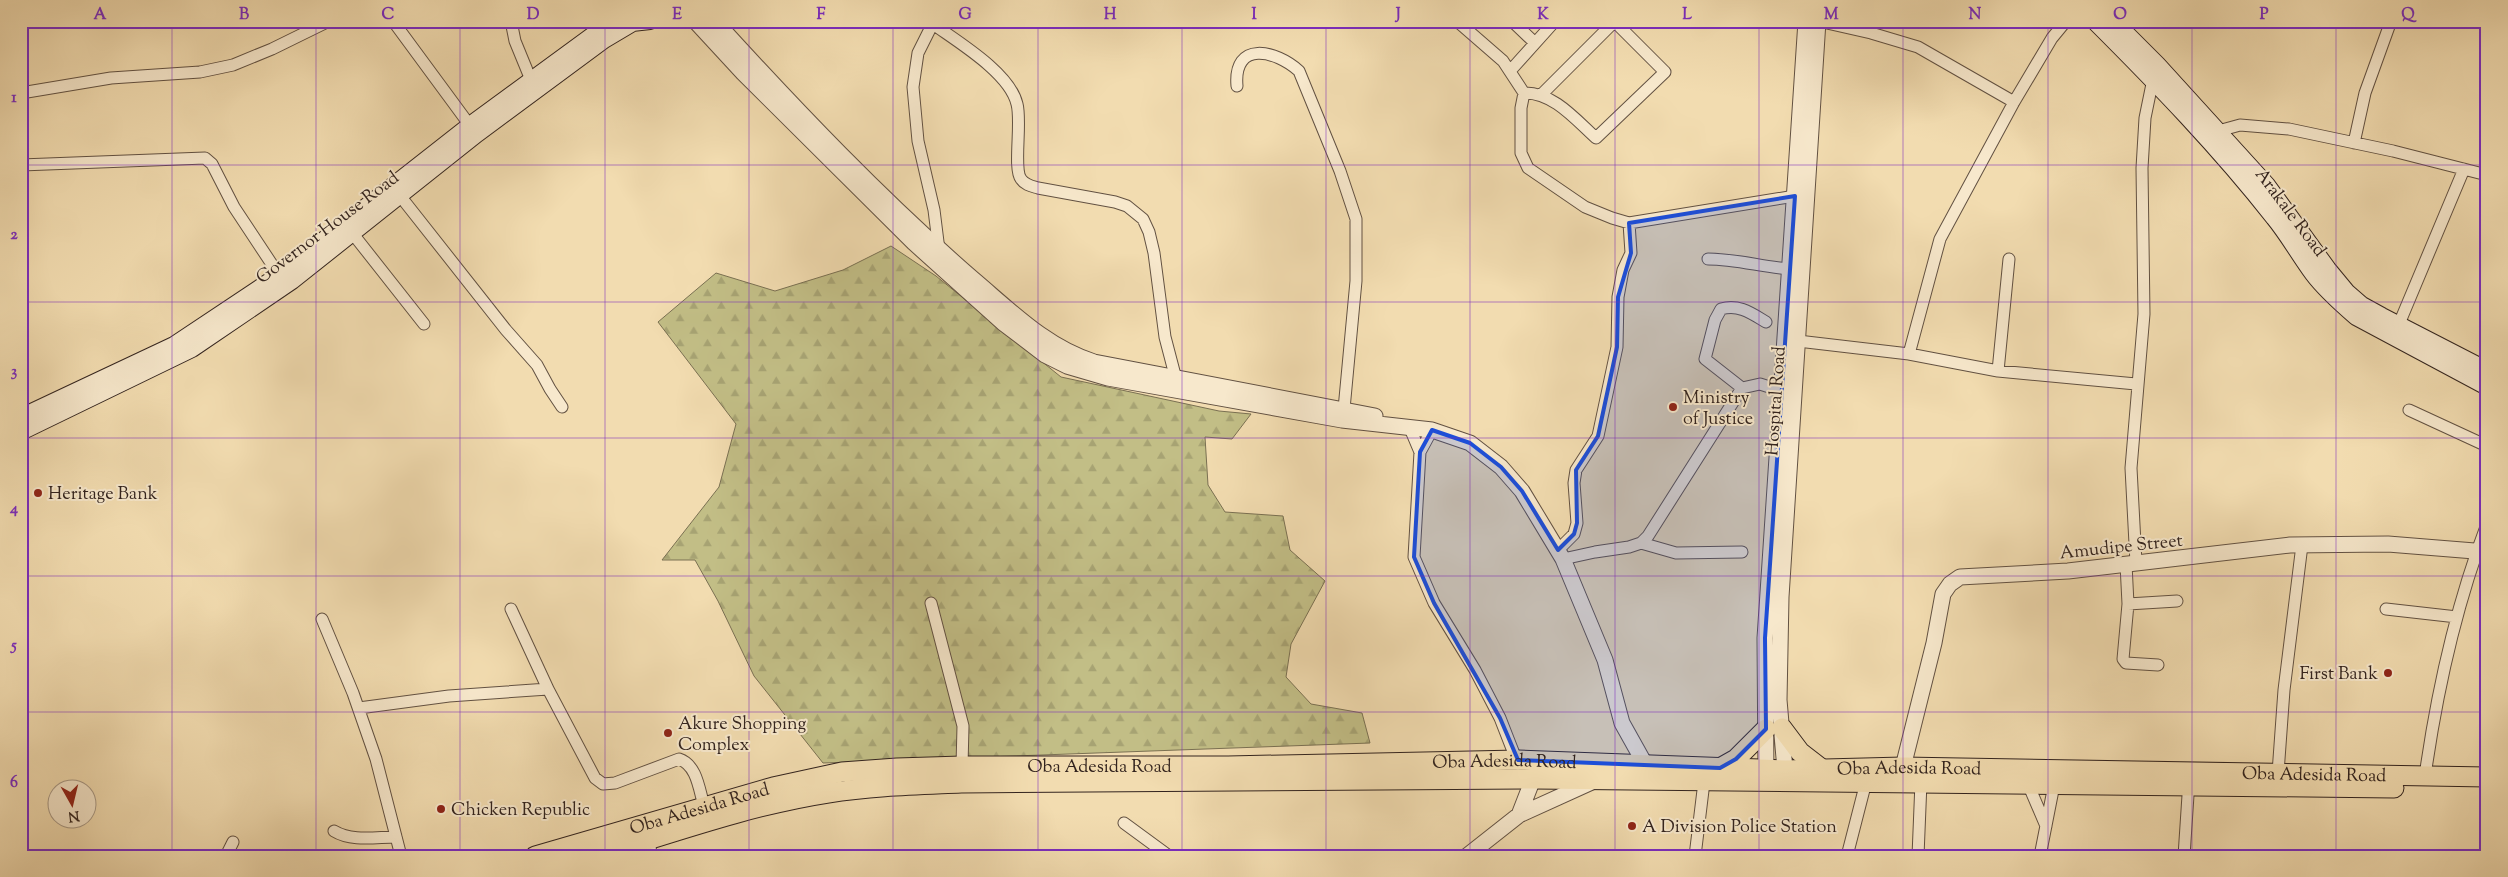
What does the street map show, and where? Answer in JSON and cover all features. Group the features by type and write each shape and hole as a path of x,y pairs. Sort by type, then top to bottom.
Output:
{"main road":[{"name":"Governor House Road","path":"21,432 192,349 292,281 401,197 473,130 531,80 612,21"},
{"path":"634,22 650,21"},
{"name":"Arakale Road","path":"2094,21 2280,201 2328,269 2347,292 2362,304 2487,370"},
{"name":"Arakale Road","path":"2114,21 2210,134 2275,219 2314,275 2356,317 2487,387"},
{"name":"Governor House Road","path":"21,417 174,345 278,275 473,130 604,40 634,22"},
{"path":"1720,768 1736,759 1774,729 1822,769"},
{"name":"Oba Adesida Road","path":"535,856 649,840 704,806 842,772 962,766 1228,766 1518,760 1720,768 1766,776"},
{"name":"Oba Adesida Road","path":"1786,776 1822,769 1903,768 2487,790"},
{"name":"Oba Adesida Road","path":"596,856 768,805 828,793 890,786 961,783 1526,779 1704,782 1786,776 1866,782 2054,785 2278,773 2487,777"}],"street":[{"path":"21,93 111,78 200,72 232,65 330,21"},
{"path":"393,21 473,130"},
{"path":"510,21 515,41 531,80"},
{"path":"695,21 763,93 914,243 1003,323 1045,355 1067,366 1108,378 1342,420 1384,426 1403,425"},
{"path":"715,21 825,138 939,250 1007,310 1049,341 1078,357 1176,379 1344,409 1403,425 1432,430 1470,443 1501,467 1522,491 1560,555 1605,660 1622,723 1646,766"},
{"path":"1457,21 1503,61 1524,93 1521,108 1521,153 1528,168 1585,207 1629,223 1795,196"},
{"path":"1512,21 1535,43"},
{"path":"1510,71 1555,21"},
{"path":"1524,93 1541,95 1553,101 1596,138 1665,72 1614,21 1541,95"},
{"name":"Hospital Road","path":"1786,776 1774,729 1765,638 1806,21"},
{"path":"1818,21 1871,33 1918,47 2014,102"},
{"name":"Hospital Road","path":"1766,776 1774,729 1779,674 1781,596 1818,21"},
{"path":"1909,354 1940,238 2014,102 2052,38 2066,21"},
{"path":"2354,143 2365,93 2391,21"},
{"path":"939,250 934,210 918,142 913,87 918,53 933,23 979,56 1014,95 1019,116 1020,136 1017,169 1020,179 1026,184 1038,188 1127,206 1143,219 1149,232 1154,253 1165,337 1176,379"},
{"path":"1237,86 1236,75 1239,66 1255,52 1266,53 1291,64 1299,71 1347,189 1356,219 1358,251 1344,409"},
{"path":"2153,79 2145,118 2142,168 2144,314 2136,384 2131,468 2131,564 2124,661 2158,665"},
{"path":"2210,134 2240,125 2264,125 2354,143 2487,175"},
{"path":"21,165 205,158 212,164 239,214 278,275"},
{"path":"2399,324 2464,169"},
{"path":"401,197 506,330 537,364 562,407"},
{"path":"1560,555 1574,534 1577,523 1574,483 1576,470 1598,436 1617,347 1618,297 1623,270 1631,253 1629,223"},
{"path":"352,234 424,324"},
{"path":"1708,259 1732,259 1752,264 1790,268"},
{"path":"1998,371 2009,259"},
{"path":"1742,388 1705,359 1715,320 1721,309 1732,306 1747,310 1766,322"},
{"path":"1798,341 1909,354 1998,371 2136,384"},
{"path":"1560,555 1629,547 1641,543 1654,527 1714,428 1742,388 1760,384 1782,391"},
{"path":"2409,410 2487,446"},
{"path":"1403,425 1420,452"},
{"path":"1432,430 1420,452 1414,545 1417,568 1434,603 1475,670 1500,718 1526,779 1518,815"},
{"path":"2425,776 2434,717 2457,617 2482,551 2487,524"},
{"path":"1641,543 1676,553 1742,552"},
{"name":"Amudipe Street","path":"1903,768 1934,643 1943,594 1950,584 1960,577 2068,571 2302,545 2388,544 2482,551"},
{"path":"2278,773 2284,690 2302,545"},
{"path":"2128,604 2177,601"},
{"path":"931,603 963,726 962,766"},
{"path":"511,609 548,689 594,778 603,784 615,783 679,758 686,761 693,769 704,806"},
{"path":"2386,609 2457,617"},
{"path":"322,619 359,708 376,759 401,856"},
{"path":"359,708 449,696 548,689"},
{"path":"2184,856 2190,779"},
{"path":"1467,856 1518,815 1594,781"},
{"path":"1695,856 1704,782"},
{"path":"1847,856 1866,782"},
{"path":"1918,856 1921,782"},
{"path":"2028,784 2046,826"},
{"path":"2040,856 2054,785"},
{"path":"1124,823 1169,856"},
{"path":"334,831 342,836 356,838 396,837"},
{"path":"226,856 233,842"}],"highlighted area":[{"path":"1795,196 1765,638 1766,729 1736,759 1720,768 1518,760 1500,718 1434,603 1414,557 1420,452 1432,430 1470,443 1501,467 1522,491 1558,550 1574,534 1577,523 1576,470 1598,436 1617,347 1618,297 1631,253 1629,223"}],"green space":[{"path":"891,246 936,276 1061,377 1219,411 1251,414 1232,439 1205,437 1208,485 1225,512 1283,516 1290,550 1325,581 1291,644 1286,677 1311,704 1362,713 1370,743 823,763 754,676 718,601 695,560 662,560 719,487 736,424 658,322 716,273 775,291 843,270"}],"place":[{"name":"Ministry of Justice","path":"1673,407"},
{"name":"Heritage Bank","path":"38,493"},
{"name":"First Bank","path":"2388,673"},
{"name":"Akure Shopping Complex","path":"668,733"},
{"name":"Chicken Republic","path":"441,809"},
{"name":"A Division Police Station","path":"1632,826"}]}
